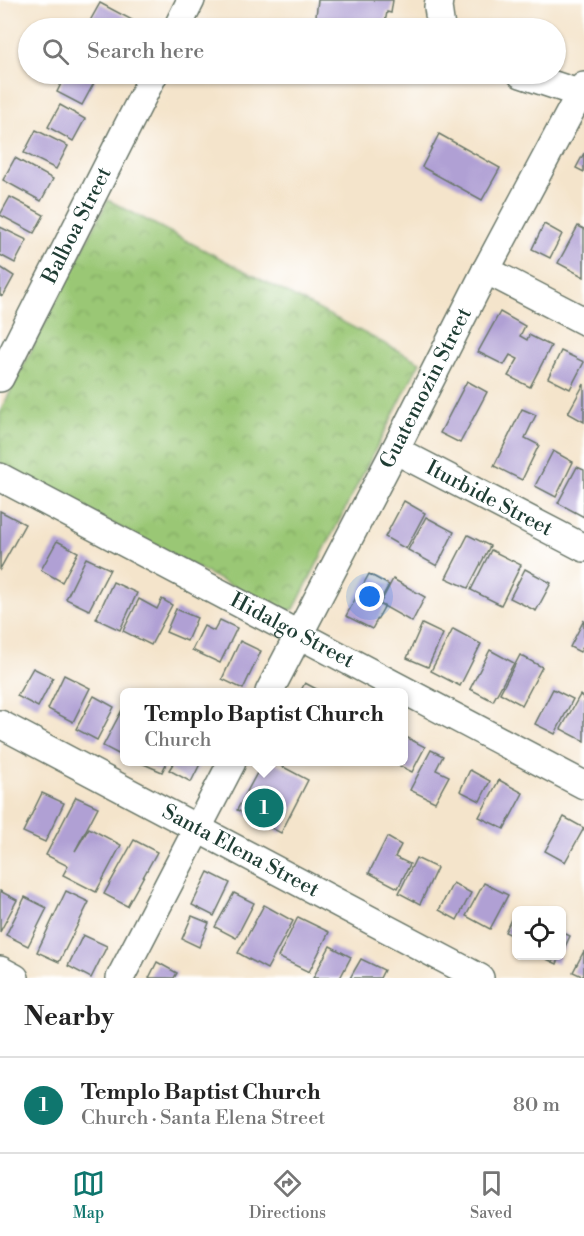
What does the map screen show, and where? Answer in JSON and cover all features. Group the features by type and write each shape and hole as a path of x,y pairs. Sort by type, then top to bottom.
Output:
{"street":[{"path":"182,18 191,0"},
{"path":"439,0 440,18"},
{"name":"Balboa Street","path":"0,378 149,84"},
{"path":"557,84 583,91"},
{"name":"Guatemozin Street","path":"272,688 486,270 583,91"},
{"path":"486,270 584,321"},
{"name":"Iturbide Street","path":"395,450 584,548"},
{"name":"Hidalgo Street","path":"0,477 402,688"},
{"name":"Hidalgo Street","path":"408,691 584,785"},
{"name":"Santa Elena Street","path":"0,724 480,978"},
{"path":"120,978 230,766"},
{"path":"0,970 15,978"}],"green space":[{"path":"108,200 420,362 294,609 286,611 276,609 0,465 0,412"}],"building":[{"path":"318,0 393,0 391,13 387,12 386,18 316,18"},
{"path":"100,3 128,18 92,18"},
{"path":"61,84 93,84 82,105 57,92"},
{"path":"60,105 85,119 73,141 48,127"},
{"path":"36,130 68,146 56,169 24,153"},
{"path":"439,134 500,168 482,200 422,167"},
{"path":"584,153 584,172 576,168"},
{"path":"15,158 53,179 41,201 3,180"},
{"path":"10,197 44,215 34,233 0,215"},
{"path":"544,224 562,234 550,258 532,249"},
{"path":"578,226 584,229 584,277 558,263"},
{"path":"0,227 27,240 15,263 0,255"},
{"path":"0,267 14,276 3,296 0,295"},
{"path":"500,312 525,326 520,336 527,340 529,335 551,346 530,387 508,376 518,359 510,355 504,365 478,352"},
{"path":"561,351 584,362 570,389 548,378"},
{"path":"467,381 487,392 460,443 440,433"},
{"path":"584,384 584,422 568,413"},
{"path":"522,409 536,415 525,438 539,445 522,480 494,466"},
{"path":"553,451 573,462 556,497 535,486"},
{"path":"577,467 584,470 584,517 558,503"},
{"path":"404,501 425,513 406,549 385,537"},
{"path":"0,511 25,524 0,569"},
{"path":"426,517 454,532 437,566 408,550"},
{"path":"468,535 490,546 468,588 446,578"},
{"path":"57,541 78,552 62,582 41,570"},
{"path":"491,550 521,565 501,605 471,590"},
{"path":"86,558 110,569 89,610 66,599"},
{"path":"525,569 551,583 536,611 510,598"},
{"path":"369,574 389,585 378,604 384,607 372,629 346,616"},
{"path":"393,579 425,597 412,622 380,604"},
{"path":"113,582 137,593 120,630 96,619"},
{"path":"139,599 157,609 162,599 172,605 151,645 123,631"},
{"path":"176,609 197,618 187,641 166,632"},
{"path":"220,620 237,628 220,663 192,650 204,626 214,631"},
{"path":"584,620 584,645 580,652 570,647"},
{"path":"422,624 443,634 428,667 407,658"},
{"path":"453,629 481,644 460,686 431,671"},
{"path":"240,641 261,651 243,688 222,679"},
{"path":"490,650 514,663 493,701 470,689"},
{"path":"520,655 542,667 522,705 500,693"},
{"path":"33,668 53,678 38,707 17,696"},
{"path":"64,675 90,688 73,722 48,709"},
{"path":"305,683 314,688 302,688"},
{"path":"553,689 573,699 555,734 535,724"},
{"path":"580,695 584,698 584,741 561,729"},
{"path":"94,696 114,707 97,740 76,729"},
{"path":"120,714 120,755 103,746"},
{"path":"408,738 425,747 412,772 400,766 408,766"},
{"path":"431,750 443,756 436,770 449,776 435,802 410,790"},
{"path":"148,766 165,766 162,772"},
{"path":"172,766 199,766 191,782 169,770"},
{"path":"261,766 282,766 308,780 281,833 237,810"},
{"path":"470,770 490,781 480,801 460,791"},
{"path":"499,780 523,793 504,829 479,817"},
{"path":"42,793 64,803 45,842 23,832"},
{"path":"76,797 98,807 75,851 89,828 121,845 96,892 63,875 68,866 46,855"},
{"path":"564,817 584,828 565,862 545,851"},
{"path":"387,837 401,845 395,857 410,864 398,888 369,873"},
{"path":"134,840 157,852 127,906 104,894"},
{"path":"416,858 437,868 420,904 399,893"},
{"path":"208,872 230,883 214,916 192,905"},
{"path":"453,883 471,893 457,920 439,910"},
{"path":"484,883 508,895 490,929 466,916"},
{"path":"0,891 17,900 0,932"},
{"path":"66,891 89,902 59,962 37,952"},
{"path":"234,893 254,903 236,938 215,927"},
{"path":"25,897 47,908 28,946 6,935"},
{"path":"264,905 293,921 267,969 238,953"},
{"path":"192,916 209,923 199,947 182,939"},
{"path":"298,917 329,932 309,972 278,957"},
{"path":"512,917 512,935 505,932"},
{"path":"83,935 107,946 91,978 68,966"},
{"path":"330,946 351,957 340,978 313,978"},
{"path":"584,951 584,977 573,972"},
{"path":"361,959 384,970 380,978 350,978"},
{"path":"157,962 177,973 174,978 149,978"}],"place":[{"name":"Templo Baptist Church","path":"264,808"}]}
